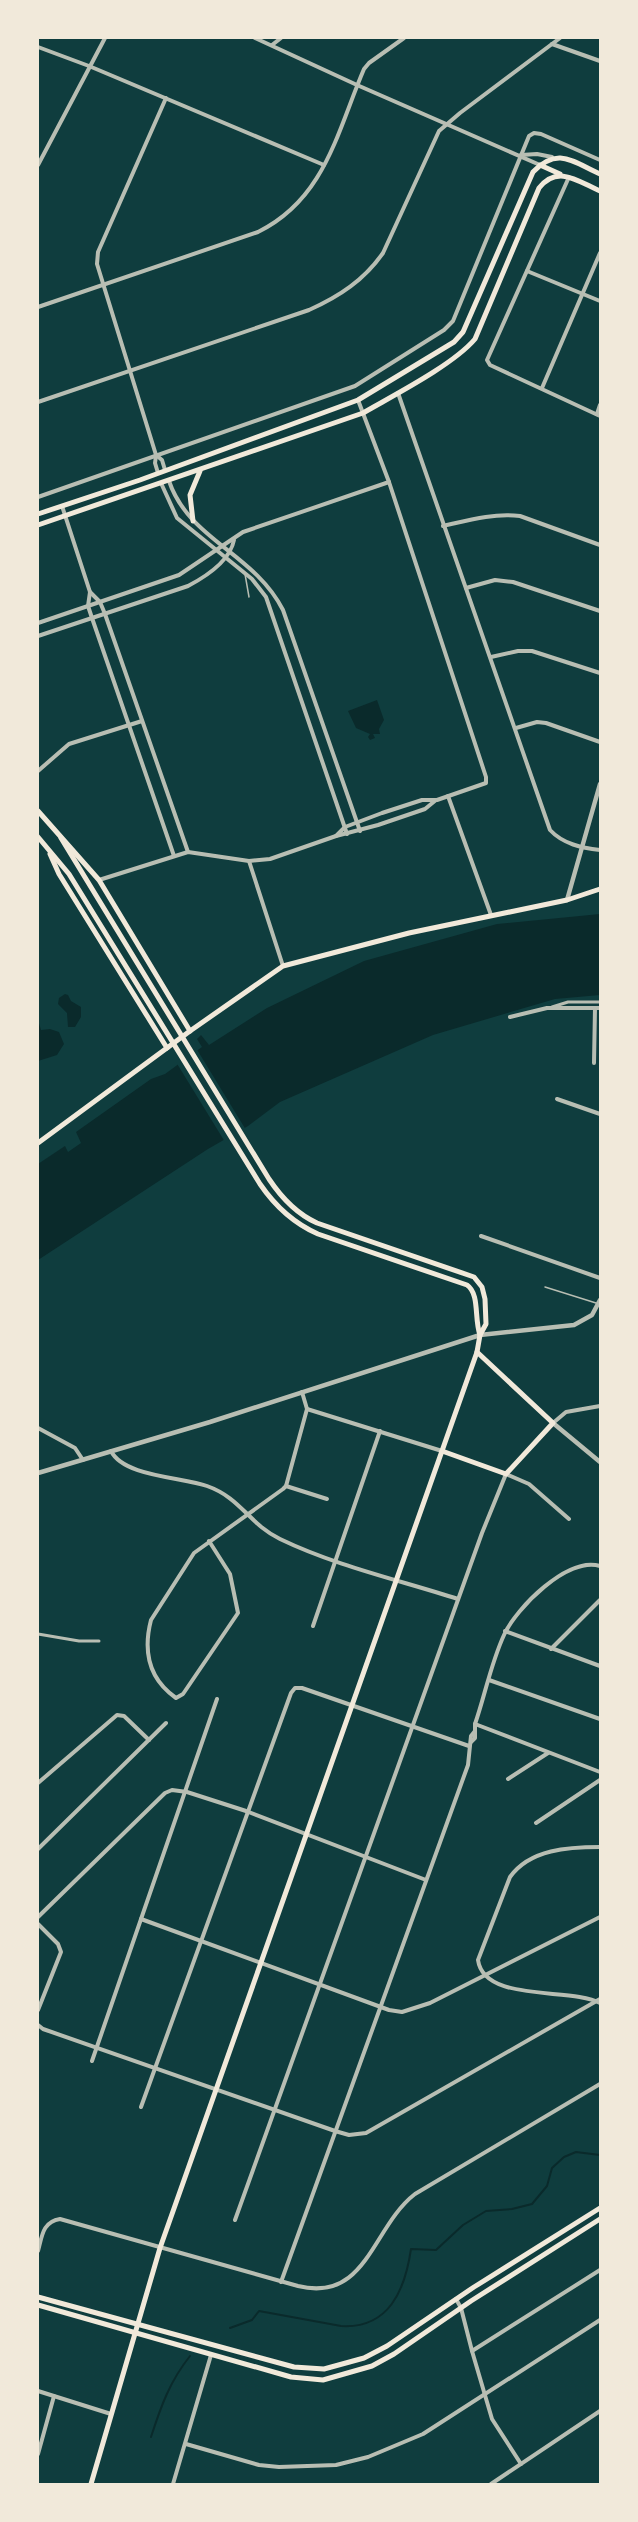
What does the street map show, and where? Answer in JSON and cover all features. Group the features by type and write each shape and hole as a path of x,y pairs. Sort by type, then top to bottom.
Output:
{"main road":[{"path":"38,514 358,400 396,378 459,337 533,172 540,165 552,157 563,157 600,174"},
{"path":"540,165 600,191"},
{"path":"38,525 363,413 463,351 475,339 539,188 550,177 558,175 569,177"},
{"path":"193,521 190,495 200,470"},
{"path":"38,811 99,880 190,1031"},
{"path":"38,837 67,872 260,1184 284,1213 306,1228 471,1287 475,1296 476,1323 480,1335"},
{"path":"61,838 269,1179 291,1206 316,1223 474,1277 485,1295 486,1324 480,1335 477,1352 160,2248 92,2484"},
{"path":"47,848 59,874 167,1048"},
{"path":"59,874 67,872 83,860"},
{"path":"38,1143 283,966 388,938 567,900 600,889"},
{"path":"135,994 151,988 155,974"},
{"path":"442,1451 506,1474 553,1423 477,1352"},
{"path":"38,2297 294,2367 324,2369 364,2358 387,2346 456,2299 600,2208"},
{"path":"38,2305 291,2377 322,2380 338,2377 379,2362 421,2337 461,2307 600,2219"}],"street":[{"path":"38,165 105,38"},
{"path":"255,38 357,86 540,165"},
{"path":"272,45 281,38"},
{"path":"38,308 258,232 273,224 302,201 324,165 369,63 404,38"},
{"path":"38,402 309,310 357,283 373,267 383,252 435,138 445,125 560,38"},
{"path":"552,44 600,61"},
{"path":"38,47 89,66 324,165"},
{"path":"166,98 98,252 97,264 102,286 156,456 154,463 161,483 177,518 245,573 260,588 271,606 347,834"},
{"path":"38,497 354,386 444,330 453,321 529,136 534,133 600,160"},
{"path":"520,155 537,154 552,157"},
{"path":"569,177 487,360 488,363 598,415 600,405"},
{"path":"542,388 600,253"},
{"path":"527,271 600,301"},
{"path":"398,393 550,830 555,836 580,848 600,850"},
{"path":"99,880 188,852 249,861 270,859 425,809 437,800 486,783 486,777 389,482 358,400"},
{"path":"156,456 162,460 180,506 193,521 232,552 269,587 283,610 360,831"},
{"path":"38,622 187,572 222,545 255,527 389,482"},
{"path":"61,506 90,592 88,606 127,725 174,856"},
{"path":"443,526 493,514 520,516 600,545"},
{"path":"38,636 188,586 205,576 232,552 234,539"},
{"path":"466,588 495,580 513,582 600,611"},
{"path":"90,592 100,602 105,614 188,852"},
{"path":"491,657 518,651 532,651 600,673"},
{"path":"38,771 69,744 142,721"},
{"path":"516,728 537,722 546,723 600,742"},
{"path":"567,900 600,784"},
{"path":"448,796 491,915"},
{"path":"336,836 345,827 357,822 422,800 437,800"},
{"path":"249,861 283,966"},
{"path":"510,1017 568,1002 600,1002"},
{"path":"547,1008 598,1008 594,1063"},
{"path":"557,1099 600,1114"},
{"path":"481,1236 600,1278"},
{"path":"38,1473 210,1422 480,1335 574,1325 592,1315 600,1303"},
{"path":"209,1541 230,1574 238,1613 183,1694 176,1698 156,1680 151,1670 149,1628 151,1620 176,1584 188,1560 209,1541 286,1486 307,1409 302,1391"},
{"path":"600,1406 566,1413 553,1423 600,1462"},
{"path":"307,1409 442,1451"},
{"path":"38,1428 75,1448 83,1460"},
{"path":"313,1626 380,1431"},
{"path":"111,1451 118,1461 145,1472 207,1486 233,1498 262,1529 281,1539 336,1560 458,1599"},
{"path":"235,2220 367,1858 458,1599 506,1474 529,1484 569,1519"},
{"path":"286,1486 327,1499"},
{"path":"281,2282 468,1765 470,1744 475,1738 476,1724 505,1631 551,1581 568,1570 584,1565 600,1566"},
{"path":"551,1648 600,1601"},
{"path":"505,1631 600,1666"},
{"path":"38,1634 78,1641 99,1641"},
{"path":"489,1680 600,1719"},
{"path":"141,2107 246,1811 291,1693 295,1688 302,1688 470,1744"},
{"path":"92,2061 187,1792 217,1699"},
{"path":"38,1783 117,1715 124,1716 149,1740"},
{"path":"38,1849 166,1723"},
{"path":"476,1724 600,1772"},
{"path":"508,1779 549,1752"},
{"path":"536,1823 600,1780"},
{"path":"38,1917 165,1793 172,1790 187,1792 246,1811 426,1880"},
{"path":"599,2001 513,1989 486,1976 479,1966 481,1950 510,1877 516,1869 531,1857 548,1852 600,1847"},
{"path":"141,1918 380,2006 402,2012 415,2009 486,1976 600,1917"},
{"path":"38,1924 58,1944 61,1952 38,2010"},
{"path":"38,2025 97,2048 349,2135 366,2133 599,2001"},
{"path":"38,2251 45,2225 60,2219 281,2282 313,2290 325,2290 336,2286 352,2275 364,2263 401,2205 415,2194 600,2084"},
{"path":"471,2351 600,2270"},
{"path":"456,2299 461,2307 471,2351 492,2419 521,2464"},
{"path":"186,2444 259,2465 297,2468 336,2465 368,2457 423,2434 600,2320"},
{"path":"174,2484 211,2355"},
{"path":"38,2391 112,2414"},
{"path":"38,2454 54,2396"},
{"path":"491,2484 600,2411"}],"lane":[{"path":"245,573 249,597"},
{"path":"546,1287 600,1303"}],"water":[{"path":"377,700 384,720 379,729 380,734 373,734 375,738 370,740 368,737 370,734 356,728 348,711"},
{"path":"600,914 600,995 555,999 433,1035 280,1102 248,1126 208,1149 38,1260 38,1164 65,1146 68,1152 81,1143 76,1132 151,1079 165,1074 202,1047 197,1039 201,1035 209,1045 267,1008 364,961 497,924"},
{"path":"65,994 81,1007 81,1017 75,1027 68,1027 67,1013 58,1004 59,998"},
{"path":"38,1020 41,1030 50,1029 59,1032 64,1044 57,1055 38,1061"}],"pier":[{"path":"196,1048 246,1130 225,1142 176,1062"}],"waterway":[{"path":"230,2328 252,2320 259,2311 341,2326 358,2325 371,2321 383,2314 399,2292 411,2249 436,2250 463,2225 486,2211 512,2209 532,2204 547,2186 552,2168 564,2157 576,2152 600,2155"},
{"path":"151,2437 167,2394 190,2356"}]}
